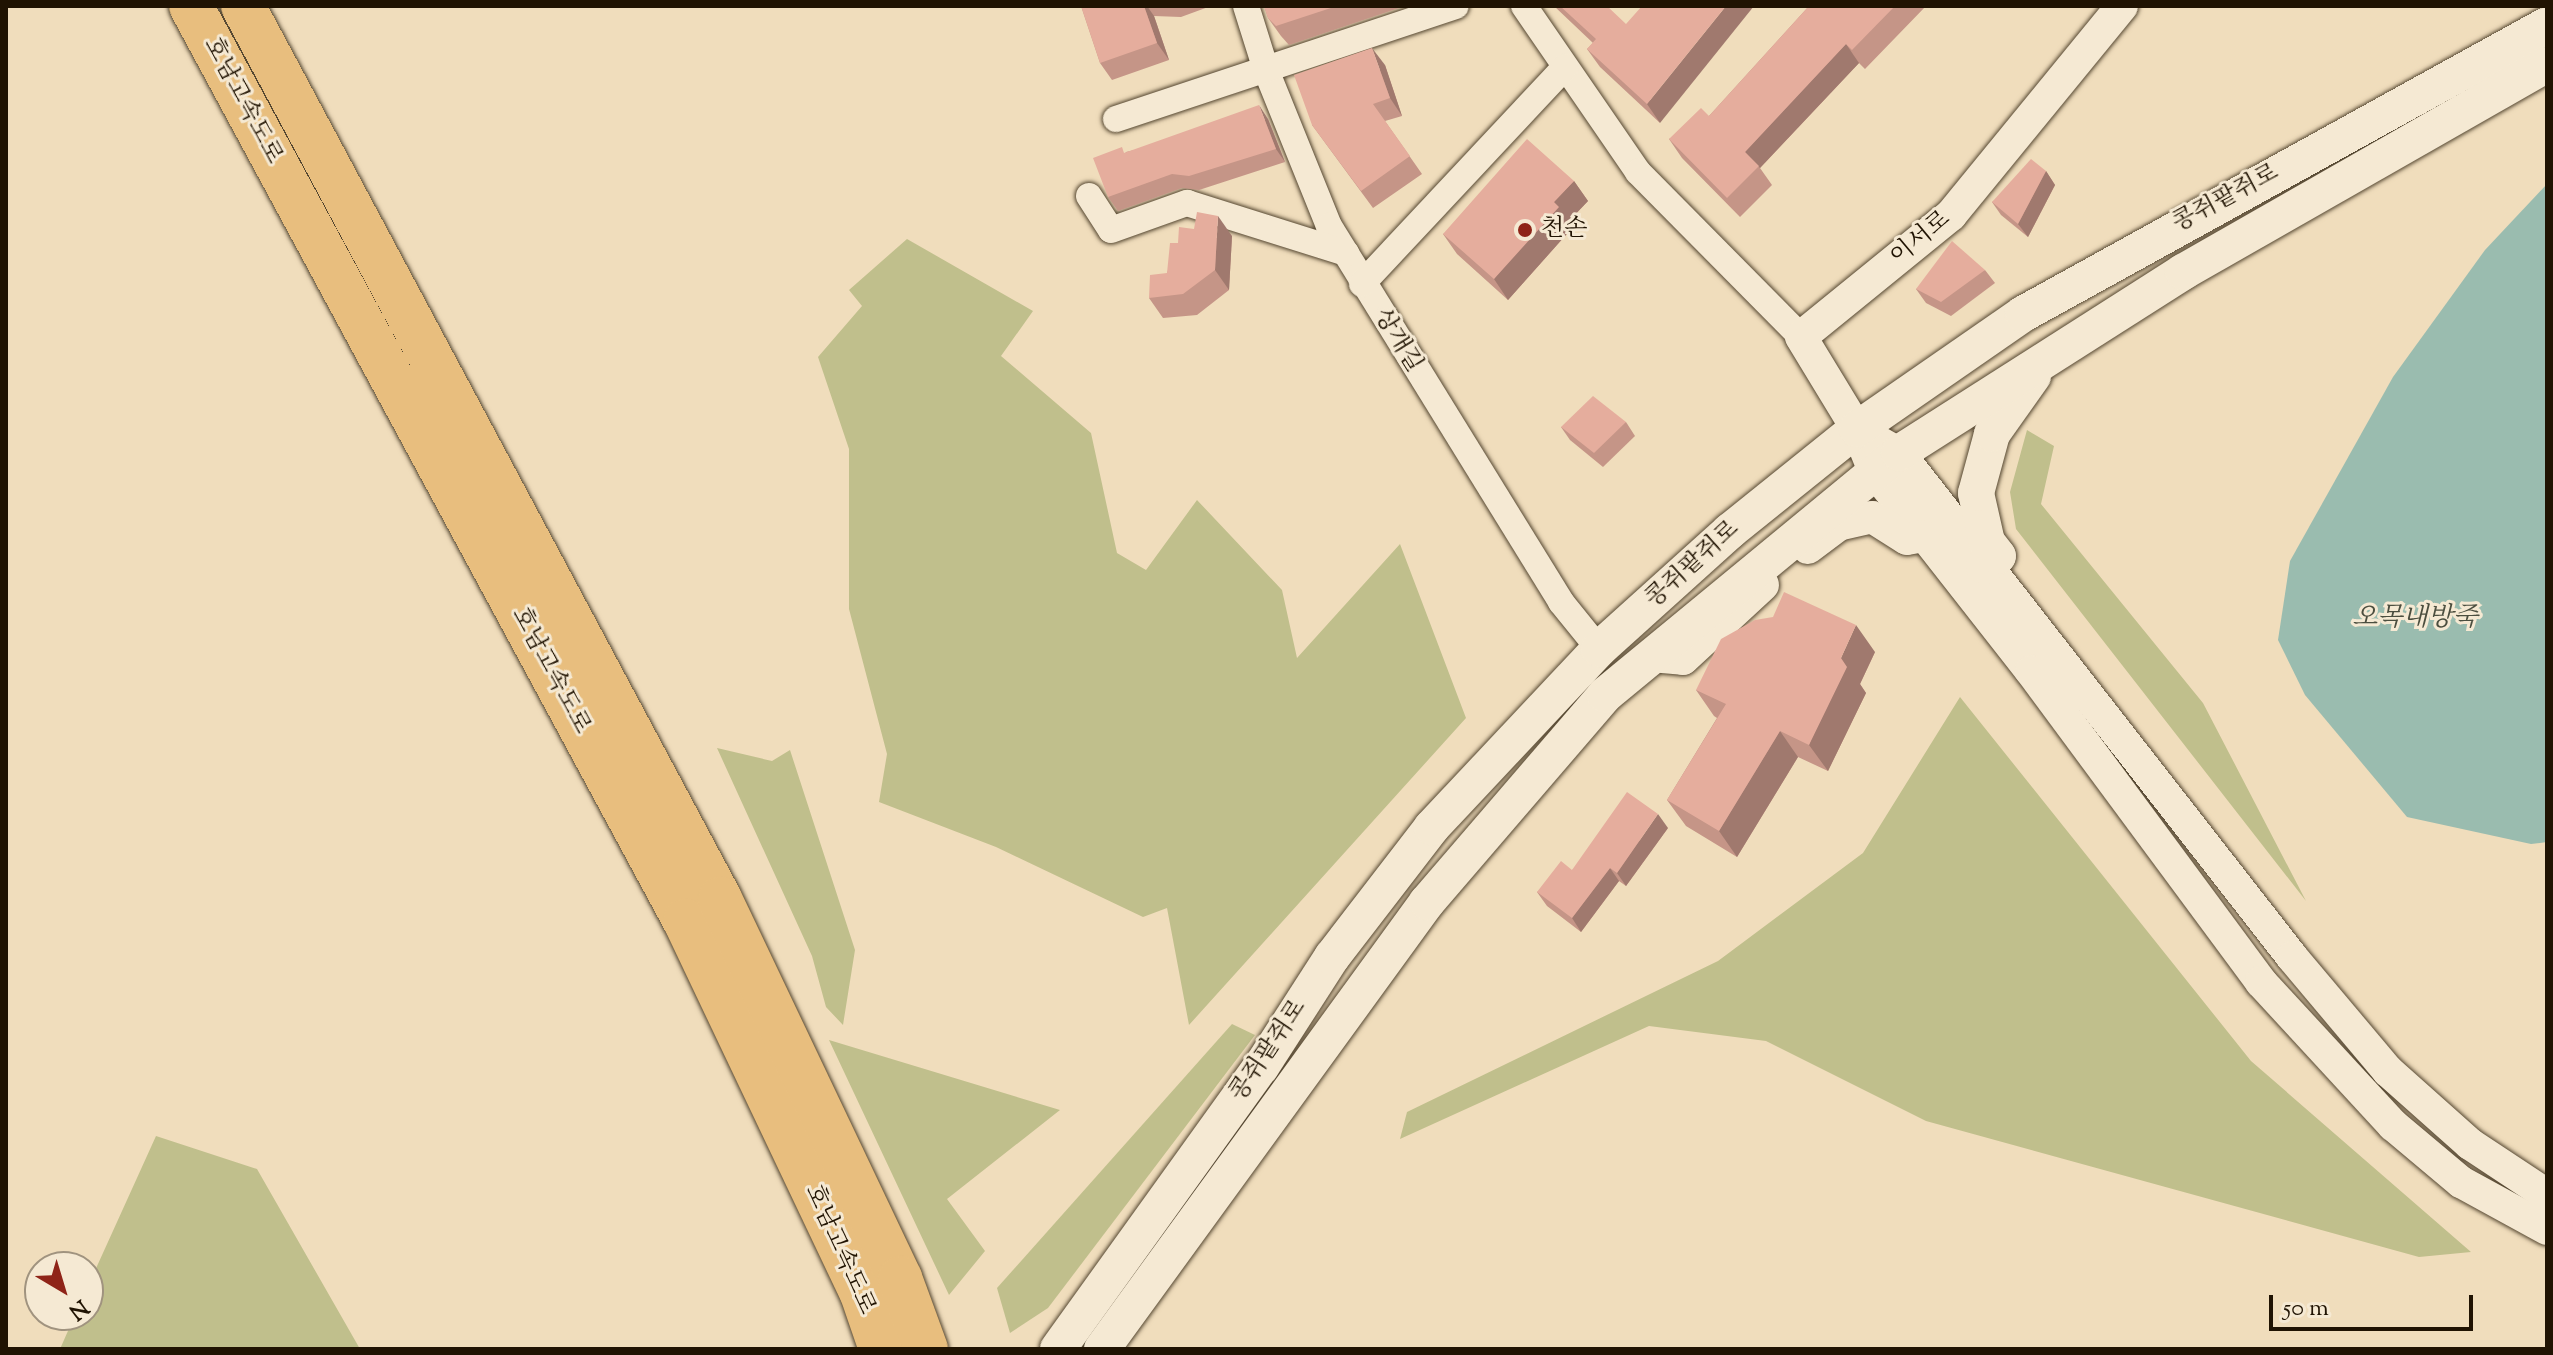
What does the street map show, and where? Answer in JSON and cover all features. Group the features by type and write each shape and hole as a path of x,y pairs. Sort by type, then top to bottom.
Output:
{"highway":[{"name":"호남고속도로","path":"191,6 685,921 861,1291 881,1349"},
{"name":"호남고속도로","path":"243,6 720,899 900,1278 926,1349"}],"main road":[{"name":"콩쥐팥쥐로","path":"1058,1349 1261,1067 1332,957 1415,848 1599,649 1730,531 1857,429 2023,314 2547,25"},
{"name":"콩쥐팥쥐로","path":"1102,1349 1427,902 1605,695 1886,462 2055,349 2547,64"},
{"path":"1984,566 1998,556 1987,542 1976,493 1992,434 2055,349"}],"street":[{"name":"상개길","path":"1246,6 1266,70 1329,226 1561,602 1599,649"},
{"path":"1116,119 1456,6"},
{"path":"1524,6 1638,172 1801,337 1857,429 1984,566 2097,703 2252,905 2388,1071 2470,1144 2547,1195"},
{"name":"이서로","path":"1801,337 1951,215 2122,6"},
{"path":"1362,284 1565,67"},
{"path":"1089,196 1111,230 1187,203 1346,253"},
{"path":"1886,462 1924,536 2261,982 2393,1125 2461,1182 2547,1229"},
{"path":"1651,656 1683,659 1838,525 1872,517 1907,539 1924,536"},
{"path":"2221,929 2252,905"}],"shaded area":[{"path":"907,239 1033,311 1001,356 1091,433 1117,553 1146,570 1197,500 1282,590 1297,658 1400,544 1466,718 1189,1025 1167,908 1143,917 996,847 879,802 887,754 849,609 849,449 818,357 862,306 849,290"},
{"path":"2027,430 2054,446 2041,504 2203,703 2306,901 2016,529 2010,492"},
{"path":"1960,697 2251,1061 2471,1252 2419,1257 1926,1121 1766,1041 1649,1026 1400,1139 1407,1112 1718,961 1863,853"},
{"path":"717,748 772,761 790,750 855,950 843,1025 826,1007 812,956"},
{"path":"1232,1024 1255,1035 1048,1308 1010,1333 997,1288"},
{"path":"829,1040 1060,1110 947,1199 985,1251 949,1295"},
{"path":"156,1136 257,1169 360,1349 60,1349 68,1331 104,1331 104,1251"}],"water":[{"name":"오목내방죽","path":"2547,184 2547,842 2531,844 2407,817 2305,695 2278,640 2290,561 2393,377 2485,250"}],"building":[{"path":"1081,6 1144,6 1157,43 1100,63"},
{"path":"1264,6 1337,6 1276,26 1268,18"},
{"path":"1560,6 1607,6 1626,24 1642,6 1726,6 1647,104 1587,49 1596,39"},
{"path":"1809,6 1895,6 1852,50 1846,44 1745,152 1759,166 1727,198 1669,139 1701,108 1709,116"},
{"path":"1372,48 1390,98 1373,104 1410,156 1361,191 1312,125 1294,75"},
{"path":"1259,105 1276,149 1189,176 1172,174 1108,197 1093,158 1122,147 1124,153"},
{"name":"천손","path":"1527,139 1574,181 1554,202 1559,207 1494,279 1443,234"},
{"path":"2031,159 2046,171 2018,224 1992,202"},
{"path":"1197,212 1218,216 1215,270 1183,294 1149,298 1150,275 1167,273 1170,243 1178,243 1179,227 1194,229"},
{"path":"1952,241 1985,270 1941,302 1916,289"},
{"path":"1593,396 1626,422 1594,453 1561,427"},
{"path":"1784,592 1856,625 1841,658 1847,667 1809,745 1780,731 1719,831 1667,800 1726,704 1696,690 1721,639 1755,620 1773,617"},
{"path":"1627,792 1658,814 1617,873 1610,868 1572,918 1537,892 1561,861 1572,870"}],"place":[{"name":"천손","path":"1525,230"}]}
